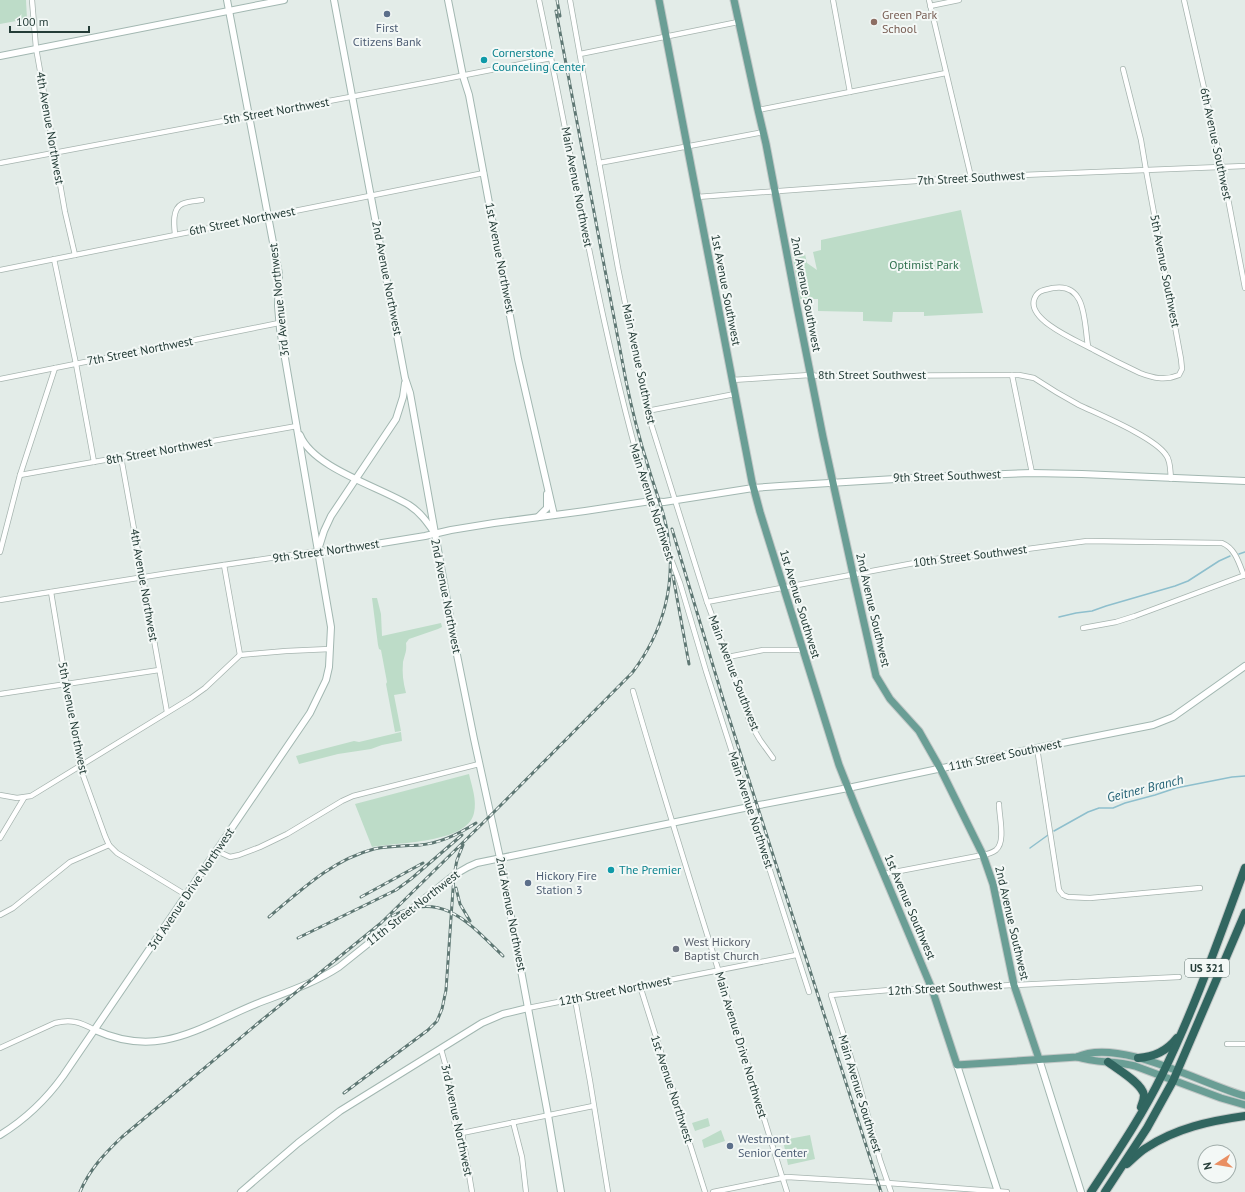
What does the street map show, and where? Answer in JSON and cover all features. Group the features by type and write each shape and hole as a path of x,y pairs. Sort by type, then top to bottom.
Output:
{"highway":[{"name":"US 321","path":"1091,1192 1132,1129 1162,1076 1184,1029 1245,868"},
{"name":"US 321","path":"1105,1192 1147,1128 1173,1080 1245,913"},
{"path":"1138,1058 1150,1057 1162,1052 1173,1043 1184,1029"},
{"path":"1108,1062 1136,1083 1141,1088 1144,1095 1143,1102 1132,1129"},
{"path":"1118,1173 1144,1149 1175,1132 1204,1123 1245,1116"}],"main road":[{"name":"3rd Avenue Northwest","path":"227,0 279,274 279,323 331,627 330,649"},
{"path":"0,56 284,0"},
{"name":"2nd Avenue Northwest","path":"334,0 405,378 410,393 479,764 500,858 561,1192"},
{"name":"1st Avenue Northwest","path":"448,0 463,76 469,95 518,359 554,515"},
{"name":"1st Avenue Southwest","path":"659,0 753,488 838,761 932,989 998,1191"},
{"name":"2nd Avenue Southwest","path":"734,0 764,132 810,375 871,657 878,679 890,699 919,731 940,768 984,855 993,884 1014,985 1081,1192"},
{"path":"318,551 329,520 396,419 404,397 405,378"},
{"path":"297,426 307,447 323,462 410,506 424,519 435,533"},
{"name":"9th Street Southwest","path":"651,501 676,501 753,488 833,482 1032,473 1245,481"},
{"path":"536,518 547,508 546,482"},
{"name":"9th Street Northwest","path":"318,551 327,552 494,523 651,501"},
{"name":"3rd Avenue Drive Northwest","path":"0,1135 28,1116 54,1089 217,851 310,713 326,680 329,667 330,649"},
{"name":"11th Street Southwest","path":"749,807 1153,725 1173,717 1245,666"},
{"name":"11th Street Northwest","path":"94,1030 114,1038 132,1041 152,1042 180,1037 318,979 339,967 454,875 477,863 749,807"},
{"name":"12th Street Northwest","path":"241,1192 298,1143 340,1111 491,1018 528,1008"},
{"path":"1077,1057 1084,1053 1107,1052 1138,1058 1166,1066 1177,1072 1245,1096"},
{"path":"957,1065 1077,1057 1086,1060 1123,1063 1245,1105"}],"street":[{"name":"4th Avenue Northwest","path":"32,0 36,48 69,231 75,255"},
{"name":"Main Avenue Northwest","path":"539,0 628,427 667,552 680,583 687,611 809,992"},
{"name":"Main Avenue Southwest","path":"570,0 599,163 647,411 707,602 728,657 750,723 773,758"},
{"path":"833,0 850,92"},
{"path":"929,0 971,177"},
{"path":"930,6 959,0"},
{"name":"6th Avenue Southwest","path":"1184,0 1222,167 1245,288"},
{"path":"580,54 738,22"},
{"name":"5th Street Northwest","path":"0,163 463,76 551,58"},
{"name":"5th Avenue Southwest","path":"1088,346 1080,300 1074,291 1062,287 1039,291 1033,302 1038,315 1057,330 1071,338 1152,378 1172,378 1179,375 1182,369 1141,140 1123,69"},
{"path":"758,110 946,73"},
{"path":"599,163 764,132"},
{"name":"7th Street Southwest","path":"697,197 971,177 1245,166"},
{"name":"6th Street Northwest","path":"0,270 371,195 484,174"},
{"path":"175,234 174,224 176,212 181,204 202,200"},
{"path":"54,259 76,364 94,462"},
{"name":"7th Street Northwest","path":"0,379 279,323"},
{"path":"0,552 20,475 55,368"},
{"name":"8th Street Southwest","path":"732,380 810,375 1012,375 1034,378 1078,404 1148,439 1164,452 1167,457 1169,462 1170,479"},
{"path":"1012,375 1032,473"},
{"path":"647,411 735,394"},
{"name":"8th Street Northwest","path":"20,475 297,426"},
{"name":"4th Avenue Northwest","path":"121,457 167,712"},
{"name":"10th Street Southwest","path":"707,602 940,558 997,553 1087,541 1218,542 1228,546 1233,551 1244,575"},
{"name":"9th Street Northwest","path":"0,600 318,551"},
{"path":"224,565 240,655"},
{"path":"1083,628 1116,622 1135,616 1244,575"},
{"name":"5th Avenue Northwest","path":"51,592 80,767 109,845 126,859 186,896"},
{"path":"0,795 17,798 31,796 80,767 205,688 240,655 330,649"},
{"path":"728,657 763,650 803,650"},
{"path":"0,694 159,670"},
{"name":"Main Avenue Drive Northwest","path":"633,691 672,823 787,1192"},
{"path":"1037,748 1060,890 1063,895 1068,897 1090,898 1200,888"},
{"path":"217,851 230,857 239,855 275,841 353,796 479,764"},
{"path":"0,838 24,798"},
{"path":"884,874 984,855 996,850 1000,843 1002,833 999,804"},
{"path":"0,915 13,908 70,862 109,845"},
{"name":"12th Street Northwest","path":"528,1008 796,954"},
{"name":"12th Street Southwest","path":"831,995 901,990 1179,977"},
{"name":"1st Avenue Northwest","path":"640,986 705,1192"},
{"name":"Main Avenue Southwest","path":"831,995 860,1087 890,1192"},
{"path":"575,999 608,1192"},
{"path":"0,1048 55,1023 80,1023 94,1030"},
{"path":"1227,1044 1245,1044"},
{"name":"3rd Avenue Northwest","path":"441,1049 455,1125 462,1133 472,1192"},
{"path":"462,1133 593,1106"},
{"path":"513,1122 522,1157 526,1192"},
{"path":"713,1192 782,1178 888,1183 1007,1192"}],"green space":[{"path":"0,0 26,0 27,19 0,24"},
{"name":"Optimist Park","path":"961,210 983,313 924,316 924,312 893,312 892,322 863,321 863,312 818,311 818,299 800,299 792,253 797,252 798,256 805,254 807,263 817,270 813,252 821,250 821,240"},
{"path":"372,598 377,598 381,614 382,636 441,623 442,627 409,639 406,643 403,662 403,681 406,693 394,695 401,731 395,732 381,650 379,649 378,645"},
{"path":"401,732 402,741 371,749 338,754 299,764 296,756 354,741 359,742"},
{"path":"469,774 474,794 475,808 469,823 458,831 429,840 372,847 355,804"},
{"path":"708,1118 710,1126 695,1131 692,1123"},
{"path":"721,1130 725,1141 704,1148 702,1140"},
{"path":"810,1135 815,1159 788,1165 783,1140"}],"waterway":[{"path":"1239,554 1245,552"},
{"path":"1059,617 1092,611 1175,586 1188,581 1219,561 1230,556"},
{"name":"Geitner Branch","path":"1054,831 1088,812 1099,808 1113,808 1176,788 1232,777 1245,776"},
{"name":"Geitner Branch","path":"1030,848 1048,835"}],"railway":[{"path":"557,0 560,16"},
{"path":"80,1192 88,1176 98,1162 122,1137 381,923 632,673 643,657 660,623 669,587 670,549 667,530 628,392 556,11"},
{"path":"672,529 723,699 881,1192"},
{"path":"673,576 689,664"},
{"path":"269,917 318,877 344,860 374,849 428,844 463,831 476,823"},
{"path":"298,938 396,890 462,835"},
{"path":"344,1093 428,1030 437,1021 442,1009 446,990 454,875 457,860 463,845"},
{"path":"361,897 423,863"},
{"path":"456,888 460,904 470,921"},
{"path":"392,916 410,909 426,906 440,908 467,922 503,956"}],"place":[{"name":"First Citizens Bank","path":"387,14"},
{"name":"Green Park School","path":"874,22"},
{"name":"Cornerstone Counceling Center","path":"484,60"},
{"name":"The Premier","path":"611,870"},
{"name":"Hickory Fire Station 3","path":"528,883"},
{"name":"West Hickory Baptist Church","path":"676,949"},
{"name":"Westmont Senior Center","path":"730,1146"}]}
